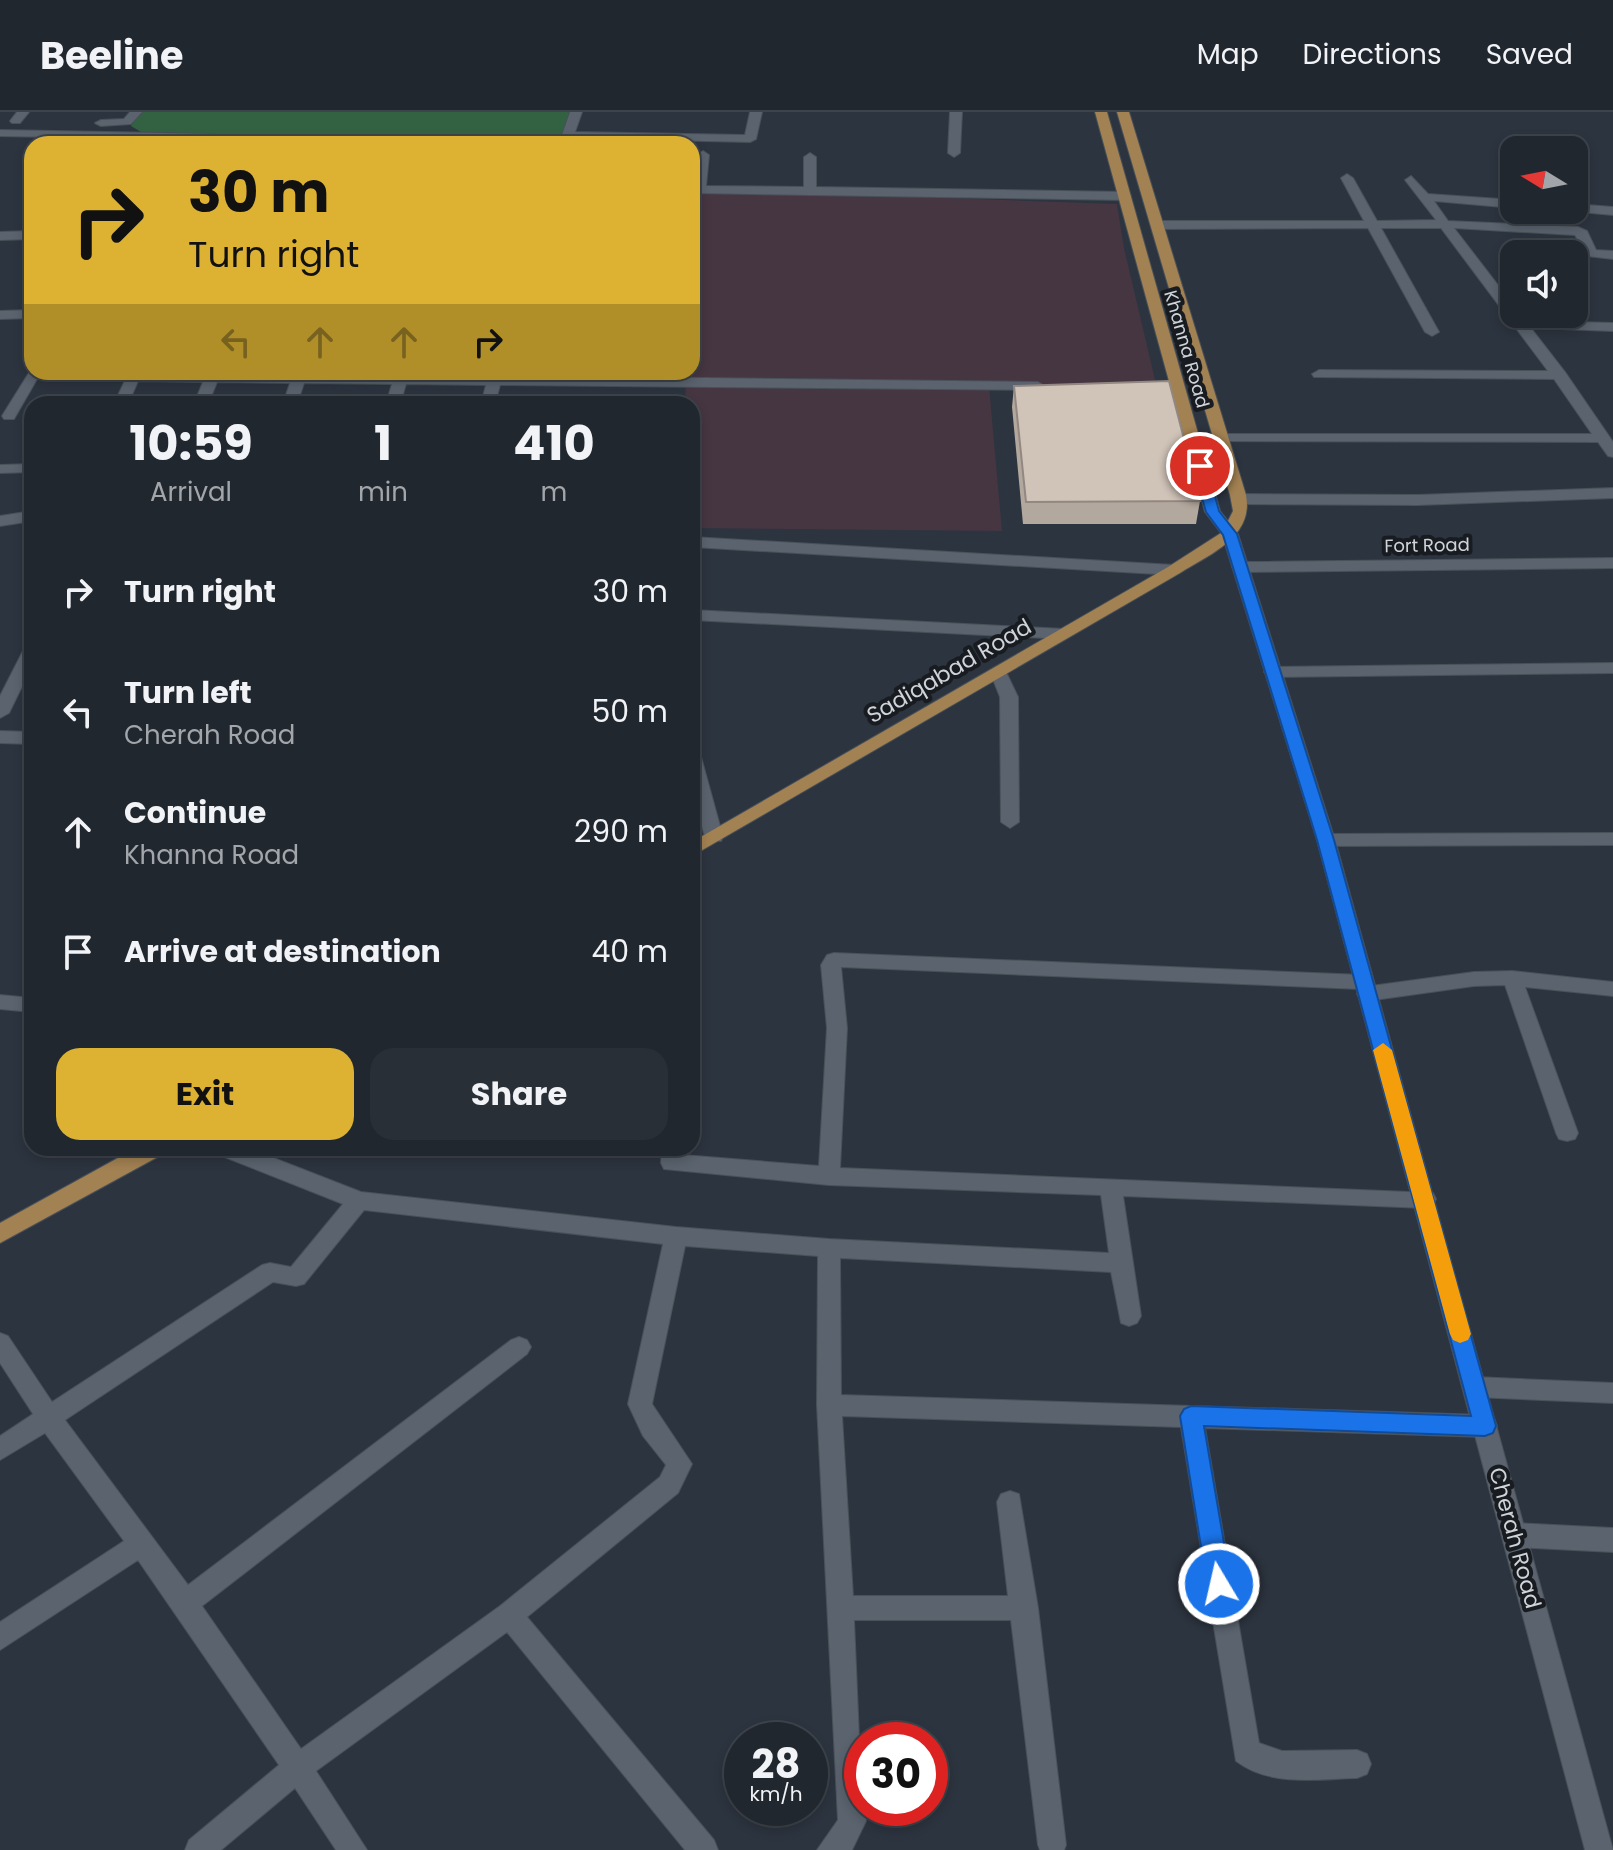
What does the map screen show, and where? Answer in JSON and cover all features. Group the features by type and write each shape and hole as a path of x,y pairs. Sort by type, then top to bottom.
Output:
{"main road":[{"name":"Khanna Road","path":"1101,112 1213,512 1230,534"},
{"name":"Khanna Road","path":"1123,112 1239,499"},
{"path":"1125,196 1148,196"},
{"path":"1178,387 1206,387"},
{"path":"1230,534 1241,511 1239,499"},
{"name":"Sadiqabad Road","path":"700,845 1174,570 1230,534"},
{"path":"0,1234 141,1156"}],"street":[{"path":"0,120 20,116 122,124 136,112"},
{"path":"576,112 568,135 614,136"},
{"path":"700,138 750,139 756,112"},
{"path":"954,153 956,112"},
{"path":"0,149 4,133 38,136"},
{"path":"700,170 703,155"},
{"path":"810,157 810,192"},
{"path":"1347,178 1432,332"},
{"path":"1411,180 1560,375 1613,453"},
{"path":"700,190 1125,196"},
{"path":"1424,197 1500,203"},
{"path":"1588,209 1613,211"},
{"path":"1157,225 1443,224 1578,231 1583,234 1591,253 1613,255"},
{"path":"0,236 24,232"},
{"path":"0,315 24,314"},
{"path":"1588,326 1613,327"},
{"path":"1319,374 1560,375"},
{"path":"4,417 29,380"},
{"path":"539,380 682,388 1052,386"},
{"path":"1163,387 1178,387"},
{"path":"4,417 24,416"},
{"path":"1221,438 1602,438"},
{"path":"0,469 24,468"},
{"path":"1239,499 1418,500 1613,493"},
{"path":"0,521 24,517"},
{"name":"Cherah Road","path":"1230,534 1326,840 1599,1850"},
{"path":"700,542 1174,570"},
{"name":"Fort Road","path":"1240,567 1613,563"},
{"path":"700,615 1064,634"},
{"path":"0,713 24,665"},
{"path":"1272,672 1613,668"},
{"path":"998,672 1009,697 1010,822"},
{"path":"0,737 24,738"},
{"path":"700,787 714,837"},
{"path":"1326,840 1613,839"},
{"path":"829,1176 837,1028 831,965 834,960 1365,988 1512,978 1613,989"},
{"path":"1512,978 1567,1133"},
{"path":"0,1002 24,1004"},
{"path":"245,1156 359,1201 676,1236 829,1248 1121,1263"},
{"path":"672,1156 672,1163 829,1176 1425,1199"},
{"path":"1111,1189 1129,1316"},
{"path":"0,1449 270,1272 296,1277 359,1201"},
{"path":"199,1850 296,1769 509,1615 669,1485 680,1464 652,1428 640,1404 676,1236"},
{"path":"829,1248 829,1405 852,1821 844,1838 831,1850"},
{"path":"0,1343 49,1418 185,1603 353,1850"},
{"path":"185,1603 519,1347"},
{"path":"1475,1387 1613,1393"},
{"path":"829,1405 1485,1426"},
{"path":"1191,1416 1246,1751 1253,1760 1273,1764 1357,1764"},
{"path":"1010,1502 1052,1845"},
{"path":"1515,1535 1613,1540"},
{"path":"0,1637 143,1543"},
{"path":"839,1608 1025,1608"},
{"path":"509,1615 704,1850"}],"shaded area":[{"path":"700,189 1117,204 1124,248 1156,384 989,386 1002,531 700,528 700,396 685,396 686,382 480,380 700,380"}],"green space":[{"path":"140,112 576,112 568,135 558,136 283,136 141,132 131,126"}],"building":[{"path":"1169,381 1200,501 1026,502 1014,386"}],"slow traffic":[{"path":"1383,1050 1460,1334"}],"route":[{"path":"1200,466 1213,512 1230,534 1326,840 1485,1426 1191,1416 1219,1584"}]}
